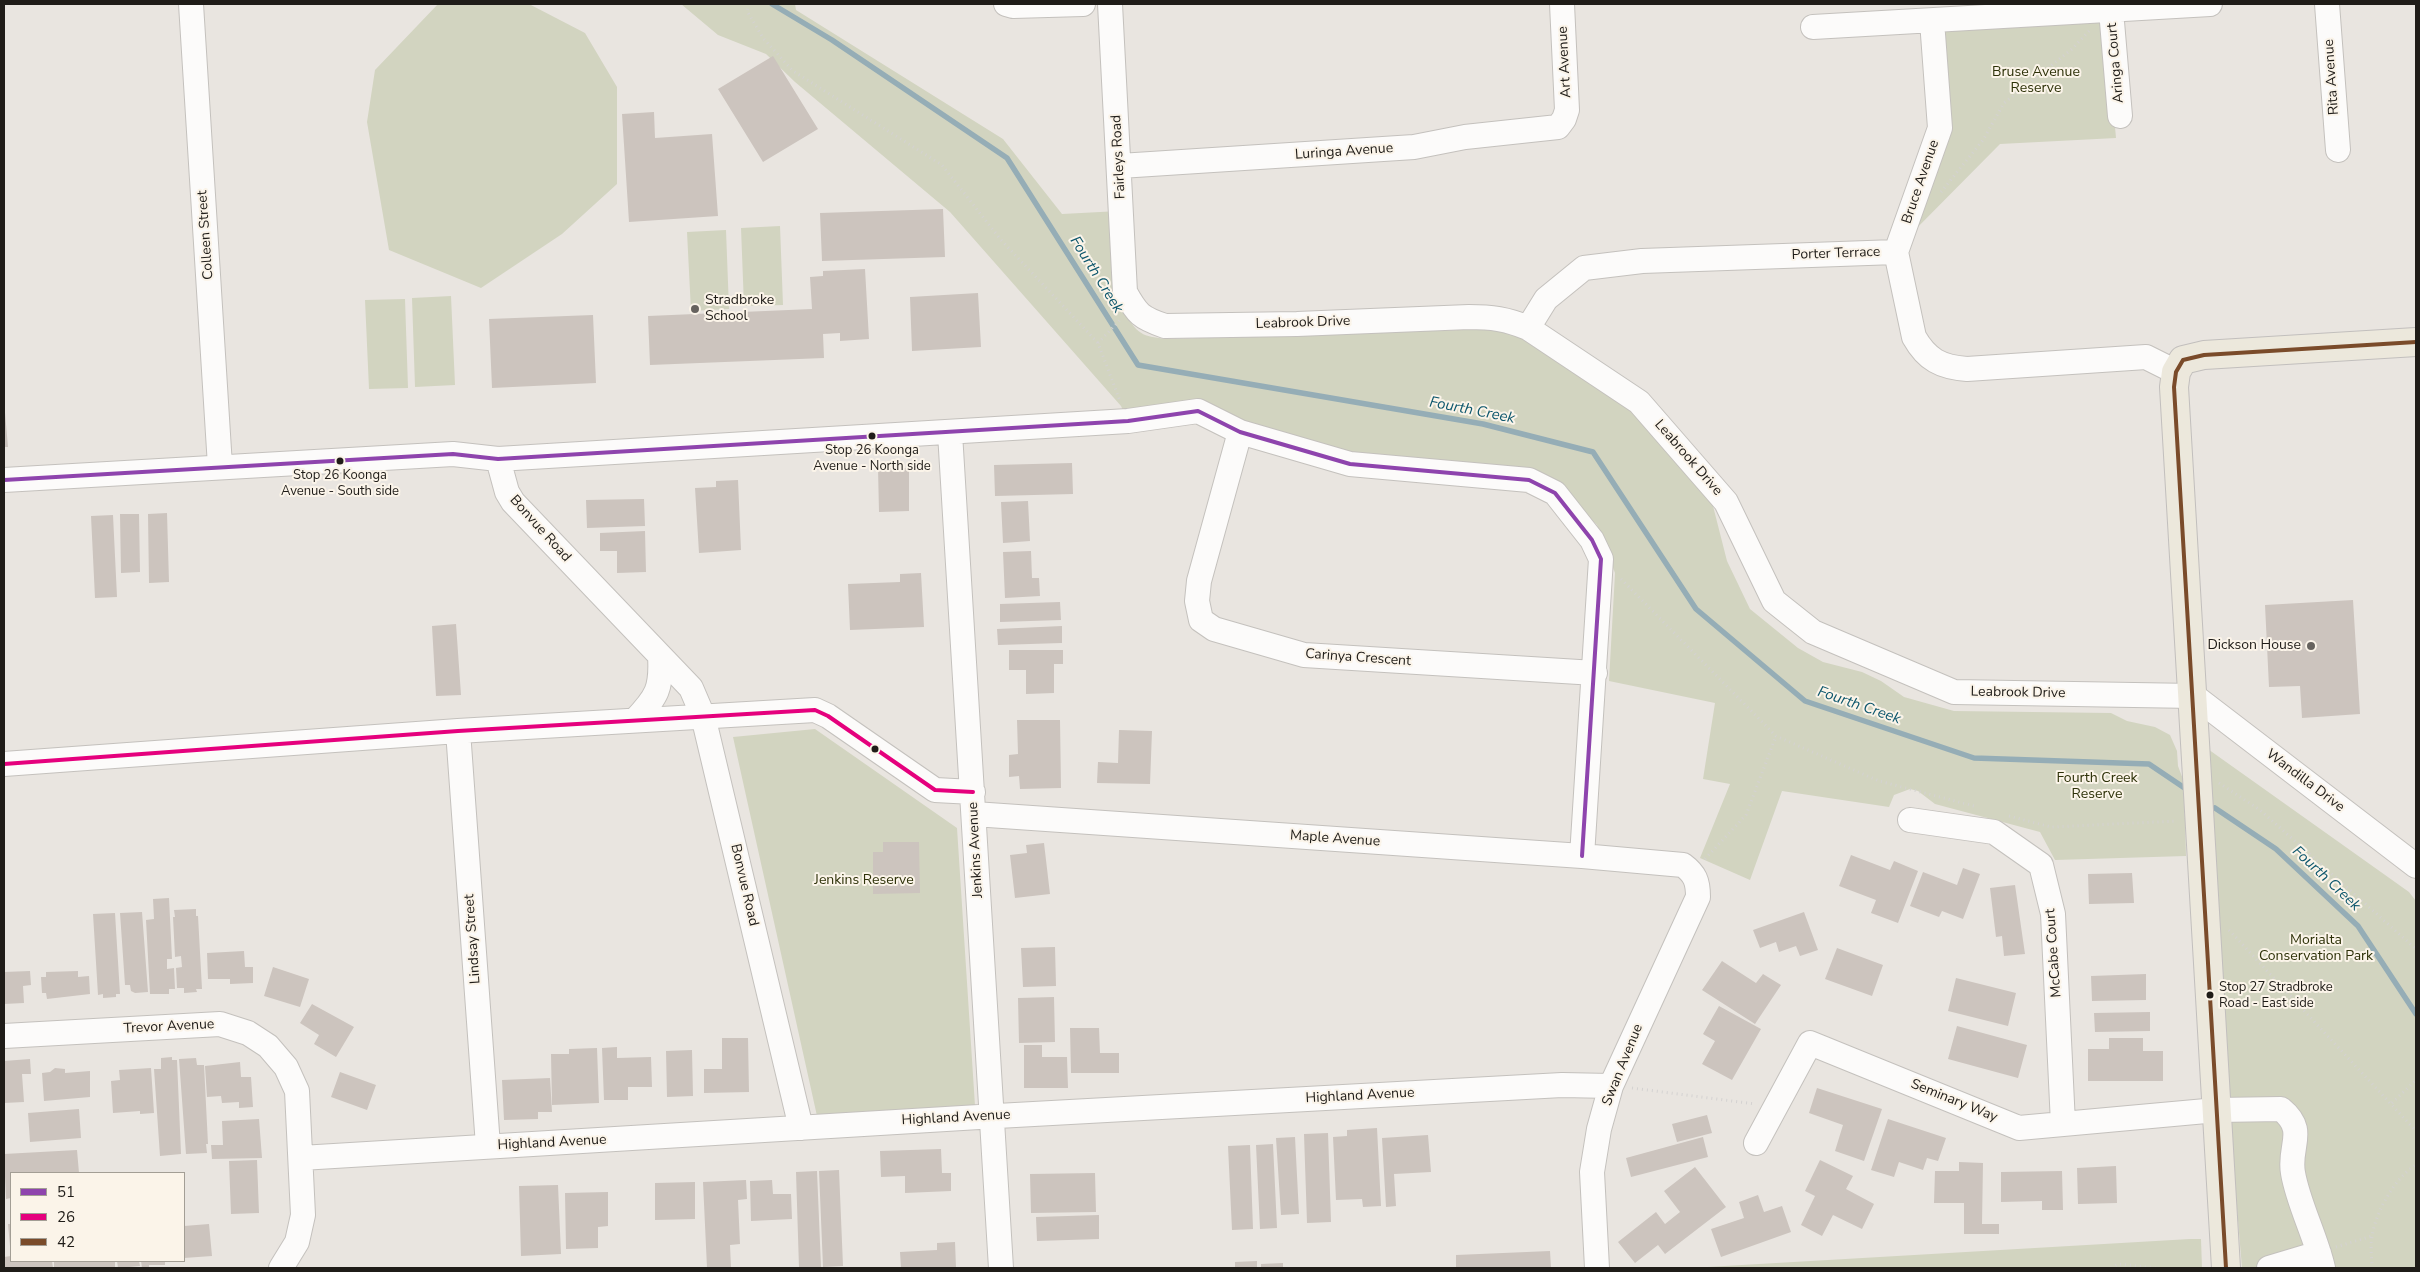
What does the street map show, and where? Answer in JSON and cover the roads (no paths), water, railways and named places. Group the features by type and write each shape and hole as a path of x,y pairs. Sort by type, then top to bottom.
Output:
{"main road":[{"path":"2226,1268 2194,696 2174,387 2176,372 2183,360 2204,355 2416,342"}],"street":[{"name":"Colleen Street","path":"191,4 220,466"},
{"path":"1006,4 1013,6 1083,4"},
{"name":"Fairleys Road","path":"1110,4 1120,166 1125,292 1133,307"},
{"name":"Art Avenue","path":"1562,4 1567,110 1564,119"},
{"path":"1813,27 2210,4"},
{"name":"Rita Avenue","path":"2327,4 2338,150"},
{"name":"Aringa Court","path":"2111,10 2120,116"},
{"name":"Bruce Avenue","path":"1896,252 1940,128 1932,20"},
{"name":"Luringa Avenue","path":"1120,166 1414,147 1465,137 1558,127 1564,119"},
{"name":"Porter Terrace","path":"1528,328 1546,298 1584,268 1642,261 1896,252 1914,337 1920,348 1933,359 1947,367 1967,369 2146,357 2176,372"},
{"name":"Leabrook Drive","path":"1133,307 1145,319 1165,326 1492,317 1510,320 1528,328 1639,402 1726,502 1774,600 1813,632 1954,692 2194,696"},
{"path":"4,480 452,454 498,459 950,433 1128,421 1198,411 1240,432 1350,464 1529,480 1555,494 1592,540 1601,560 1582,856"},
{"name":"Carinya Crescent","path":"1240,432 1199,581 1197,602 1201,620 1214,629 1304,655 1595,673"},
{"name":"Jenkins Avenue","path":"950,433 1001,1268"},
{"name":"Bonvue Road","path":"498,459 507,492 512,502 691,688 703,716 801,1128"},
{"path":"635,720 654,701 661,675 660,656"},
{"name":"Wandilla Drive","path":"2194,696 2416,866"},
{"name":"Maple Avenue","path":"4,764 458,731 815,710 828,716 935,790 973,803 1682,865 1693,873"},
{"name":"Lindsay Street","path":"458,731 488,1146"},
{"name":"McCabe Court","path":"1910,820 1994,832 2041,865 2053,914 2063,1124"},
{"name":"Swan Avenue","path":"1598,1268 1592,1172 1600,1129 1611,1086 1698,897 1698,884 1693,873"},
{"name":"Trevor Avenue","path":"4,1036 220,1024 248,1033 268,1046 286,1067 297,1091 301,1158 304,1216 297,1242 281,1268"},
{"name":"Seminary Way","path":"1756,1143 1810,1043 2019,1128 2217,1110 2280,1109 2291,1117 2296,1135 2292,1171 2321,1260"},
{"name":"Highland Avenue","path":"301,1158 991,1116 1562,1085 1611,1086"},
{"path":"2269,1268 2321,1260"}],"waterway":[{"name":"Fourth Creek","path":"772,4 832,40 1007,158 1138,365 1483,424 1593,452 1696,609 1805,701 1974,758 2149,764 2189,791"},
{"name":"Fourth Creek","path":"2215,808 2276,849 2358,926 2416,1014"}],"place":[{"name":"Stradbroke School","path":"695,309"},
{"name":"Stop 26 Koonga Avenue - North side","path":"872,436"},
{"name":"Stop 26 Koonga Avenue - South side","path":"340,461"},
{"name":"Dickson House","path":"2311,646"},
{"name":"Stop 27 Stradbroke Road - East side","path":"2210,995"}],"park label":[{"name":"Bruse Avenue Reserve","path":"2036,82"},
{"name":"Fourth Creek Reserve","path":"2097,788"},
{"name":"Jenkins Reserve","path":"864,881"},
{"name":"Morialta Conservation Park","path":"2316,950"}]}
